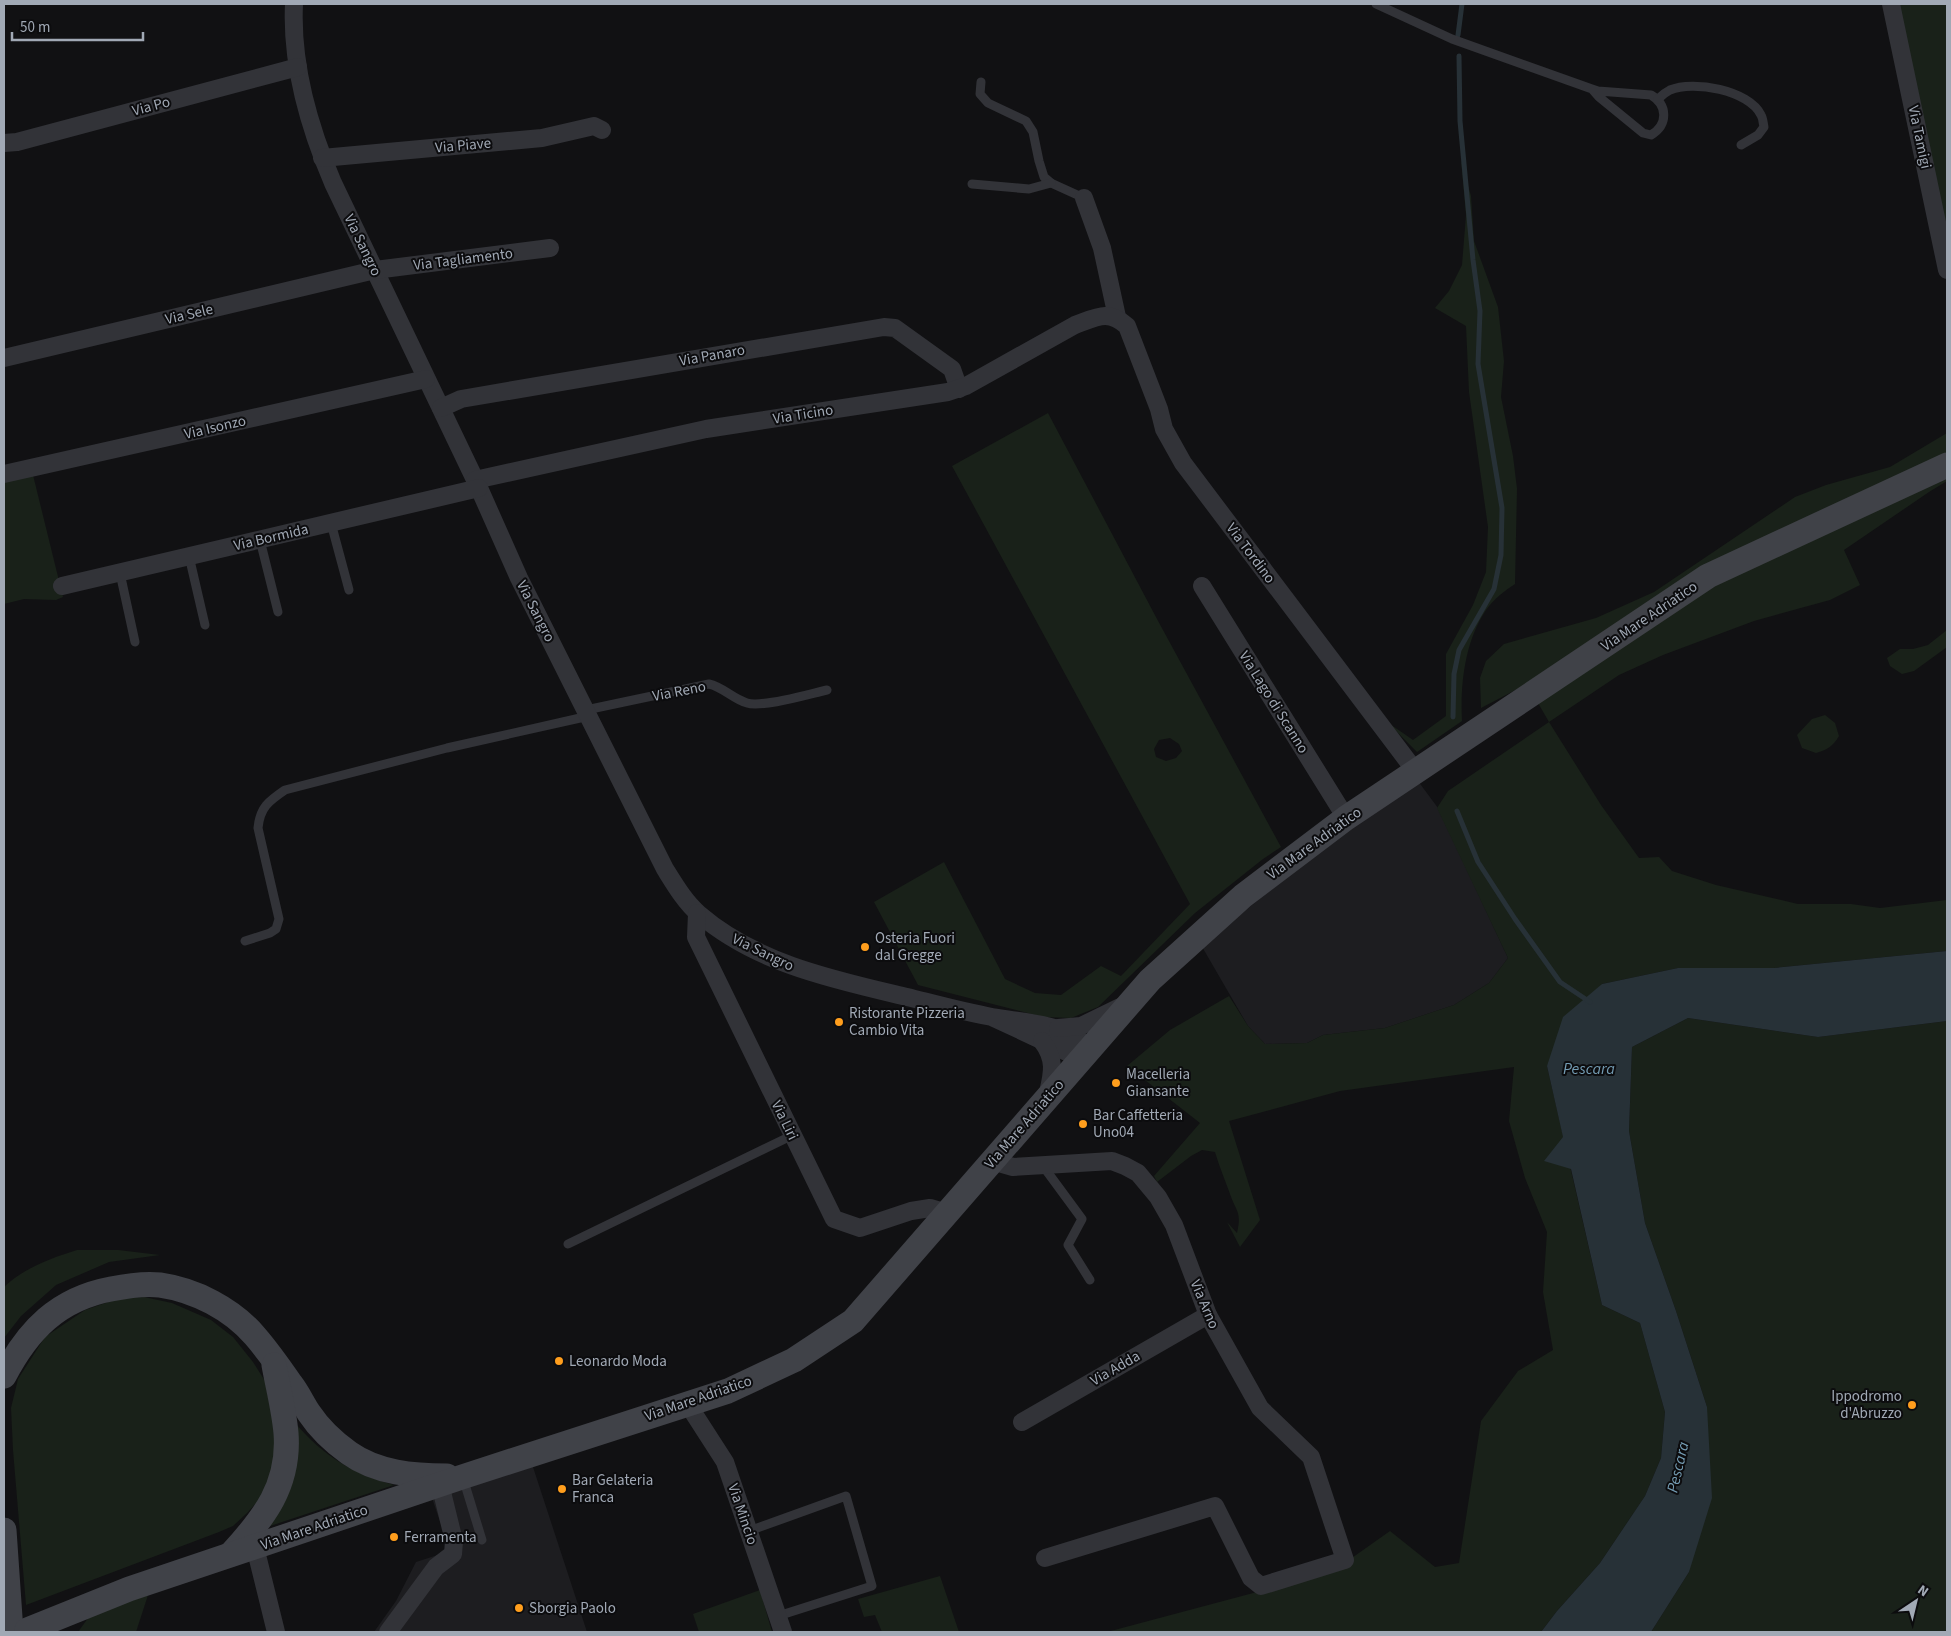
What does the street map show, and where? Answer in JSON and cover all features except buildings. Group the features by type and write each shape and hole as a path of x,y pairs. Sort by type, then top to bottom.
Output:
{"main road":[{"name":"Via Mare Adriatico","path":"19,1631 129,1590 451,1480 728,1391 794,1360 852,1321 1150,980 1244,896 1346,818 1708,576 1947,465"},
{"path":"4,1376 16,1353 35,1328 54,1312 74,1301 108,1289 159,1285 184,1291 210,1301 233,1316 254,1335 293,1386 310,1415 329,1436 350,1454 368,1464 416,1476 451,1480"},
{"path":"229,1556 265,1514 283,1475 286,1432 273,1360"},
{"path":"4,1530 19,1631"},
{"path":"68,1632 85,1607"}],"street":[{"name":"Via Sangro","path":"294,4 298,67 302,93 322,158 477,484 519,578 665,869 681,894 697,913 717,929 769,957 801,970 844,983 992,1017 1022,1021 1046,1034 1072,1033 1090,1049"},
{"name":"Via Tamigi","path":"1891,4 1947,270"},
{"name":"Via Po","path":"4,143 17,142 298,67"},
{"name":"Via Piave","path":"322,158 542,138 594,126 602,130"},
{"path":"1084,198 1102,248 1117,317"},
{"name":"Via Tagliamento","path":"375,270 550,248"},
{"name":"Via Sele","path":"4,358 375,270"},
{"name":"Via Ticino","path":"477,484 706,430 948,392 966,386 1075,325 1106,315 1117,317"},
{"name":"Via Tordino","path":"1117,317 1127,326 1159,409 1164,429 1183,463 1416,772"},
{"name":"Via Panaro","path":"441,408 460,399 884,327 895,328 952,369 958,389"},
{"name":"Via Isonzo","path":"4,474 426,379"},
{"name":"Via Bormida","path":"62,586 260,540 477,484"},
{"name":"Via Lago di Scanno","path":"1202,586 1346,818"},
{"name":"Via Liri","path":"697,913 696,937 834,1219 860,1228 911,1211 930,1208 947,1213"},
{"name":"Via Sangro","path":"1046,1034 1081,1026 1132,1001"},
{"path":"1046,1034 1052,1056 1052,1072 1047,1099"},
{"name":"Via Arno","path":"992,1162 1013,1166 1042,1166 1112,1161 1138,1173 1158,1197 1174,1225 1208,1315 1260,1408 1311,1457 1346,1560 1261,1586 1251,1578 1215,1506 1045,1558"},
{"name":"Via Adda","path":"1022,1422 1208,1315"},
{"name":"Via Mincio","path":"687,1403 725,1462 781,1624"},
{"path":"388,1632 436,1567 453,1554 451,1480"},
{"path":"255,1547 276,1632"}],"lane":[{"path":"1376,4 1452,39 1598,91 1651,95 1658,99 1664,110 1662,125 1658,131 1651,135 1643,133 1592,89"},
{"path":"981,82 980,94 988,103 1026,121 1033,132 1044,178 1084,198"},
{"path":"1658,99 1669,90 1694,85 1733,93 1751,103 1761,114 1764,126 1758,135 1741,146"},
{"path":"972,184 1029,189 1051,183"},
{"path":"331,522 349,590"},
{"path":"260,540 278,612"},
{"path":"189,556 205,625"},
{"path":"120,573 135,642"},
{"name":"Via Reno","path":"245,940 270,933 276,929 279,919 258,828 260,814 271,800 285,790 709,684 718,686 747,703 760,704 827,690"},
{"path":"568,1244 793,1135"},
{"path":"1042,1166 1082,1219 1068,1245 1090,1280"},
{"path":"451,1480 482,1540"},
{"path":"749,1531 846,1496 872,1586 781,1624"}],"shaded area":[{"path":"1896,4 1947,4 1947,246"},
{"path":"1461,160 1471,196 1474,241 1498,307 1504,361 1501,397 1513,456 1517,489 1515,584 1489,606 1473,635 1463,678 1462,721 1417,752 1387,722 1413,740 1446,716 1446,654 1473,605 1486,572 1488,527 1469,392 1466,326 1435,308 1449,291 1462,265 1466,215"},
{"path":"1048,413 1281,847 1195,913 1098,1007 1071,1018 1043,1017 918,985 874,902 944,862 1005,979 1035,993 1061,995 1101,966 1121,976 1190,904 952,466","holes":["1170,738 1179,744 1182,751 1176,758 1166,761 1156,757 1154,749 1159,740"]},
{"path":"1947,433 1947,481 1844,550 1860,585 1830,600 1754,621 1663,655 1619,675 1549,722 1527,684 1481,708 1480,678 1486,661 1504,644 1596,618 1654,592 1795,497 1826,485 1890,467"},
{"path":"33,475 63,597 56,600 24,599 4,604 4,482"},
{"path":"1947,630 1947,647 1914,671 1902,674 1890,666 1887,658 1900,649 1913,649 1928,645"},
{"path":"1825,715 1835,723 1839,736 1837,739 1829,747 1816,753 1802,748 1797,735 1812,719"},
{"path":"1549,722 1601,805 1639,858 1659,857 1672,871 1716,885 1798,904 1851,904 1880,908 1947,900 1947,951 1774,968 1678,968 1602,984 1547,1066 1602,1305 1640,1323 1665,1412 1661,1458 1645,1496 1600,1563 1541,1632 1107,1632 1332,1572 1390,1531 1435,1567 1459,1563 1481,1421 1518,1371 1553,1350 1543,1292 1547,1232 1525,1178 1509,1121 1514,1067 1340,1091 1229,1121 1260,1220 1240,1247 1227,1222 1237,1233 1238,1212 1215,1152 1202,1150 1157,1182 1154,1176 1200,1123 1127,1066 1170,1030 1229,996 1248,1026 1265,1044 1307,1043 1323,1035 1385,1028 1454,1005 1489,983 1508,958 1437,808 1448,791"},
{"path":"1415,777 1438,808 1508,958 1489,983 1454,1005 1385,1028 1323,1035 1307,1043 1265,1044 1248,1026 1201,945"},
{"path":"1688,1018 1818,1037 1947,1021 1947,1632 1651,1632 1689,1572 1707,1407 1645,1223 1629,1131 1632,1047"},
{"path":"77,1250 118,1250 160,1255 109,1262 56,1285 21,1316 4,1338 4,1287 20,1274 38,1264"},
{"path":"144,1297 172,1303 211,1320 233,1337 253,1362 265,1381 277,1442 270,1479 260,1499 233,1526 26,1605 11,1408 18,1379 45,1337 85,1310 117,1299"},
{"path":"296,1424 317,1445 340,1462 379,1481 394,1485 267,1527"},
{"path":"532,1464 587,1632 374,1632 396,1601 416,1562 450,1551 432,1498"},
{"path":"940,1576 959,1632 882,1632 875,1615 864,1617 858,1599"},
{"path":"760,1590 772,1632 699,1632 693,1614"},
{"path":"149,1592 136,1632 78,1632 91,1614"}],"water":[{"name":"Pescara","path":"1947,951 1947,1021 1818,1037 1688,1018 1632,1047 1629,1131 1645,1223 1707,1407 1712,1498 1689,1572 1651,1632 1541,1632 1600,1563 1645,1496 1661,1458 1665,1412 1640,1323 1602,1305 1571,1169 1544,1161 1563,1137 1547,1066 1563,1017 1602,984 1678,968 1774,968"}],"waterway":[{"path":"1458,35 1462,4"},
{"path":"1453,717 1454,674 1459,650 1494,589 1501,555 1502,508 1478,364 1480,311 1473,260 1460,121 1459,56"},
{"path":"1457,811 1478,862 1515,919 1560,982 1590,1002"}],"place":[{"name":"Osteria Fuori dal Gregge","path":"865,947"},
{"name":"Ristorante Pizzeria Cambio Vita","path":"839,1022"},
{"name":"Macelleria Giansante","path":"1116,1083"},
{"name":"Bar Caffetteria Uno04","path":"1083,1124"},
{"name":"Leonardo Moda","path":"559,1361"},
{"name":"Ippodromo d'Abruzzo","path":"1912,1405"},
{"name":"Bar Gelateria Franca","path":"562,1489"},
{"name":"Ferramenta","path":"394,1537"},
{"name":"Sborgia Paolo","path":"519,1608"}]}
